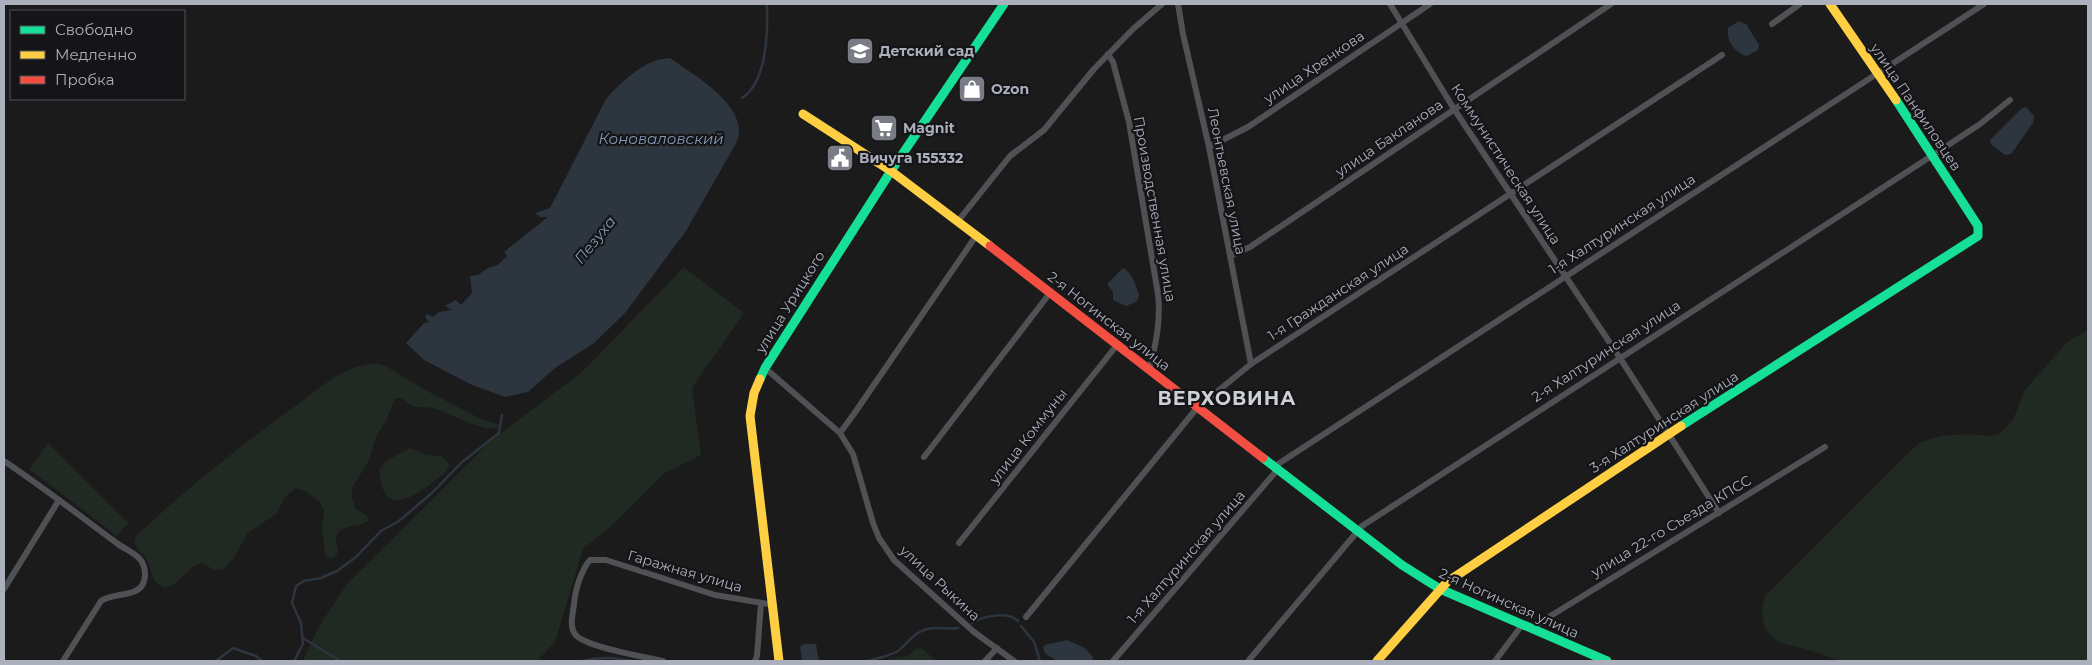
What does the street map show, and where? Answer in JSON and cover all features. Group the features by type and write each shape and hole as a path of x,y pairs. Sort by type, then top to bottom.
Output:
{"street":[{"name":"улица Урицкого","path":"780,661 750,416 754,393 765,368 891,171 1004,4"},
{"path":"958,221 1006,161 1044,130 1108,54 1162,4"},
{"name":"Леонтьевская улица","path":"1178,4 1209,147 1250,364"},
{"name":"Коммунистическая улица","path":"1390,4 1454,109 1620,358 1719,513"},
{"name":"улица Хренкова","path":"1209,147 1248,127 1430,4"},
{"name":"улица Бакланова","path":"1230,256 1250,247 1611,4"},
{"path":"1772,24 1800,4"},
{"name":"улица Панфиловцев","path":"1830,4 1933,155 1978,226"},
{"name":"1-я Халтуринская улица","path":"1113,661 1277,468 1565,276 1984,4"},
{"name":"Производственная улица","path":"1108,54 1114,62 1129,122 1158,294 1160,316 1157,339 1149,370"},
{"name":"1-я Гражданская улица","path":"1026,616 1197,408 1250,364 1722,54"},
{"name":"2-я Халтуринская улица","path":"1249,660 1362,526 1933,155 1980,124 2010,100"},
{"name":"2-я Ногинская улица","path":"803,114 891,171 958,221 1402,565 1440,589 1607,661"},
{"name":"3-я Халтуринская улица","path":"1377,661 1448,582 1668,434 1974,239 1979,234 1978,226"},
{"path":"840,433 976,236"},
{"path":"924,457 1050,293"},
{"name":"улица Коммуны","path":"959,543 1117,345"},
{"name":"улица Рыкина","path":"765,368 840,433 853,454 879,538 890,554 906,572 955,615 1014,661"},
{"name":"улица 22-го Съезда КПСС","path":"1531,628 1825,447"},
{"path":"4,461 120,546 130,550 142,561 145,575 142,584 135,590 111,596 101,601 63,661"},
{"path":"4,589 59,500"},
{"name":"Гаражная улица","path":"663,661 592,644 579,639 573,632 575,595 590,560 606,560 715,595 774,605"},
{"path":"755,661 762,604"},
{"path":"1495,661 1522,624"},
{"path":"985,661 997,648"}],"shaded area":[{"path":"684,267 744,313 692,388 701,455 663,474 611,526 583,549 555,642 537,661 303,661 318,628 347,584 493,439 582,372"},
{"path":"2088,330 2088,661 1839,661 1782,643 1771,636 1764,625 1762,613 1766,595 1906,455 1921,442 1941,436 1967,434 1990,436 1999,434 2013,420 2024,391 2067,342"},
{"path":"369,364 379,364 389,368 427,391 483,420 501,425 500,428 493,429 476,425 433,408 415,407 403,399 396,398 386,421 377,435 368,462 352,488 355,508 368,517 368,520 365,523 345,528 337,534 338,552 334,558 330,559 325,554 322,527 324,511 320,502 305,491 296,488 285,497 277,513 247,534 234,558 223,569 215,570 201,563 191,569 175,584 165,588 156,582 147,560 135,545 138,534 217,465 333,378 351,369"},
{"path":"48,443 128,523 117,536 29,469"},
{"path":"410,448 427,455 442,456 450,465 440,476 414,495 406,499 398,500 391,498 385,493 381,484 379,470 386,461"},
{"path":"917,648 923,649 936,661 887,661 908,656"}],"water":[{"path":"1739,21 1746,24 1759,45 1758,50 1747,56 1732,46 1728,37 1728,28"},
{"name":"Коноваловский","path":"670,58 702,80 724,99 738,121 739,135 686,231 625,313 594,343 555,368 528,392 505,397 472,385 424,360 406,343 424,323 429,322 425,317 427,314 433,317 439,312 452,310 445,306 456,300 461,305 472,293 470,276 478,275 488,268 498,265 507,256 504,252 548,217 540,217 535,213 550,208 606,99 635,72 652,62"},
{"path":"2026,107 2034,116 2033,123 2011,154 2005,155 1991,144 1990,140 2021,109"},
{"path":"1123,268 1132,277 1139,296 1136,302 1126,306 1113,300 1113,292 1107,284"},
{"path":"1067,640 1085,648 1093,657 1092,661 1057,661 1045,653 1043,647 1045,645"},
{"path":"804,644 816,644 819,661 802,661 800,647"}],"waterway":[{"name":"Пезуха","path":"742,98 757,80 761,68 766,41 767,4"},
{"name":"Пезуха","path":"294,661 303,644 301,623 292,603 296,586 304,581 321,578 337,571 356,557 381,531 399,521 433,492 461,463 499,433 502,415"},
{"path":"972,623 982,618 1002,615 1018,621"},
{"path":"1021,626 1034,642 1040,661"},
{"path":"868,661 898,651 914,636 927,629 958,628"},
{"path":"303,638 340,661"},
{"name":"Пезуха","path":"216,661 233,648 256,656 262,661"},
{"path":"583,661 596,658 633,661"}],"traffic: fast":[{"path":"760,379 765,368 891,171 1004,4"},
{"path":"1681,426 1978,236 1978,226 1896,100"},
{"path":"1263,458 1402,565 1440,589 1607,661"}],"traffic: slow":[{"path":"1830,4 1896,100"},
{"path":"803,114 891,171 990,246"},
{"path":"760,379 754,393 750,416 779,661"},
{"path":"1377,661 1447,582 1681,426"}],"traffic: jam":[{"path":"990,246 1263,458"}],"place":[{"name":"Детский сад","path":"860,51"},
{"name":"Ozon","path":"972,89"},
{"name":"Magnit","path":"884,128"},
{"name":"Вичуга 155332","path":"840,158"}],"district":[{"name":"ВЕРХОВИНА","path":"1227,398"}]}
